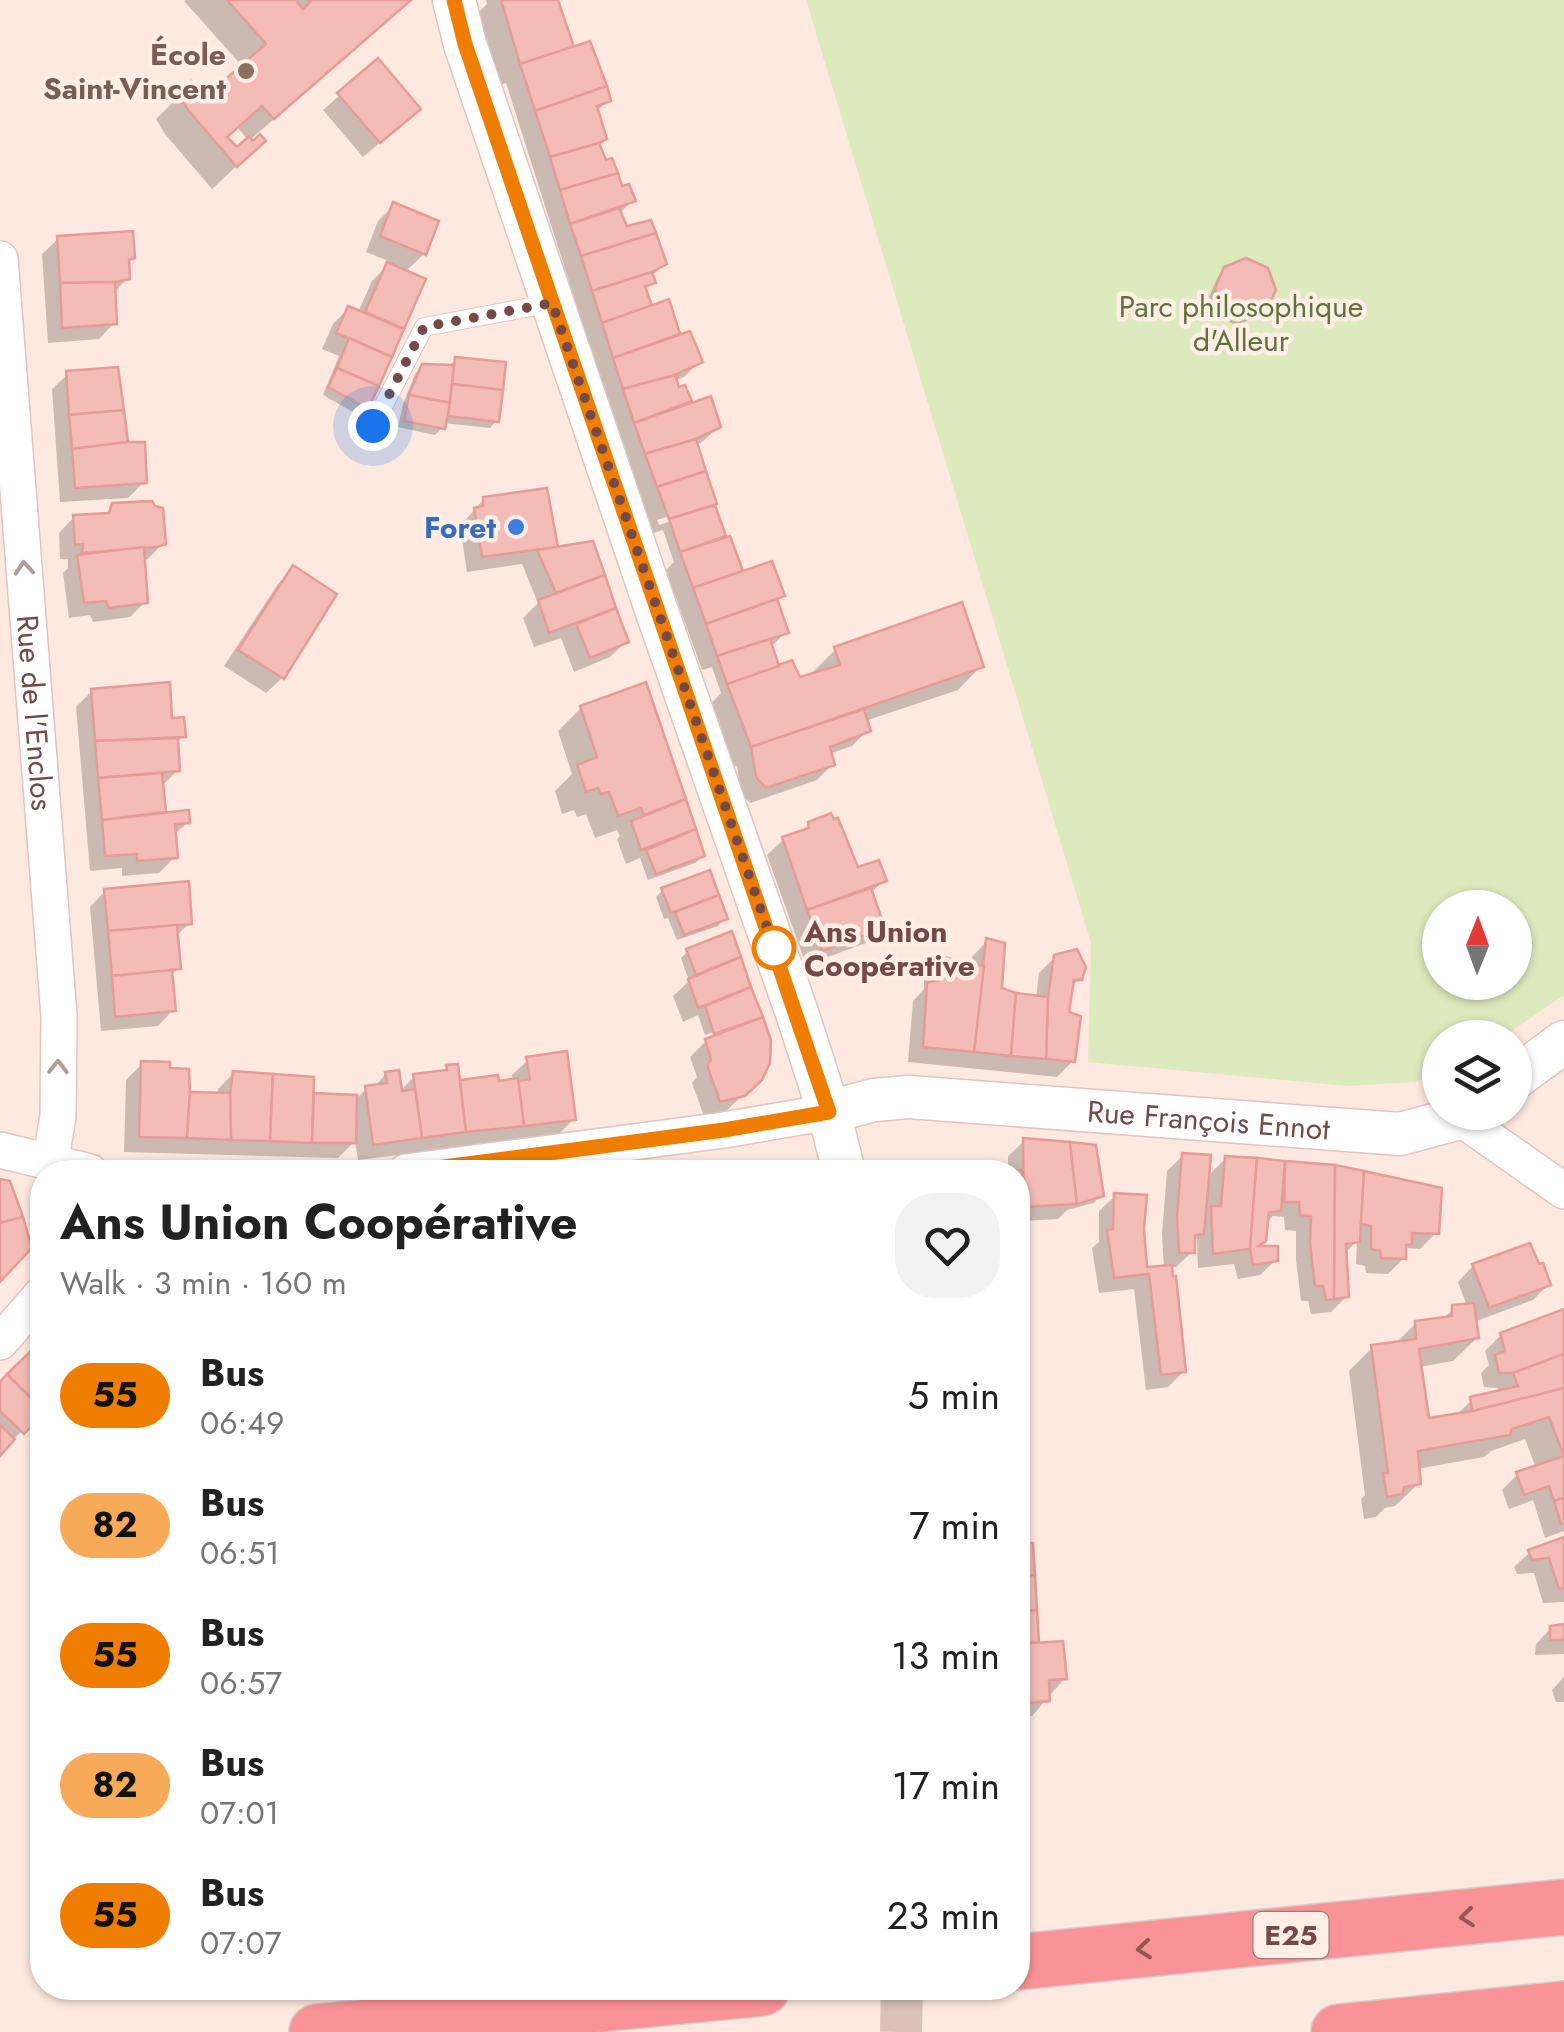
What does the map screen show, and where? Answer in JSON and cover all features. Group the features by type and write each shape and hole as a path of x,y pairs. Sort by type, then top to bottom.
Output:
{"highway":[{"name":"E25","path":"1030,1961 1564,1907"},
{"path":"317,2032 641,2000"},
{"path":"1339,2032 1564,2010"}],"street":[{"path":"454,0 465,44 552,303 829,1112 841,1160"},
{"name":"Rue de l'Enclos","path":"0,259 59,1016 58,1116 51,1160"},
{"path":"1532,1066 1564,1042"},
{"name":"Rue François Ennot","path":"829,1112 874,1100 909,1097 1400,1134 1422,1127"},
{"path":"497,1160 829,1112"},
{"name":"Rue François Ennot","path":"1484,1130 1564,1190"},
{"path":"0,1150 36,1160"},
{"path":"0,1342 30,1308"}],"lane":[{"path":"373,426 424,327 552,303"}],"green space":[{"name":"Parc philosophique d'Alleur","path":"806,0 1564,0 1564,995 1528,1020 1422,1020 1422,1079 1414,1082 1349,1086 1088,1062 1091,943"}],"building":[{"path":"227,0 296,0 303,9 308,0 411,0 274,119 262,106 227,137 237,147 249,136 253,141 260,134 266,141 237,167 178,93 191,81 205,97 266,44"},
{"path":"501,0 558,0 574,47 520,64"},
{"path":"590,41 607,86 535,111 520,64"},
{"path":"378,58 421,109 380,143 337,93"},
{"path":"607,86 611,101 597,106 607,139 550,157 535,111"},
{"path":"599,143 606,160 612,158 618,173 560,190 550,157"},
{"path":"618,173 622,186 629,184 636,201 570,224 560,190"},
{"path":"393,202 439,221 426,255 380,236"},
{"path":"619,208 627,226 651,220 656,233 581,256 570,224"},
{"path":"133,231 135,258 129,260 130,279 60,283 57,236"},
{"path":"656,233 667,264 592,291 581,256"},
{"path":"1246,258 1268,268 1276,290 1266,311 1245,319 1223,309 1215,288 1224,267"},
{"path":"387,262 426,279 404,329 365,312"},
{"path":"652,272 656,283 645,286 652,306 602,323 592,291"},
{"path":"115,282 117,324 62,328 60,283"},
{"path":"669,299 680,334 613,358 602,323"},
{"path":"348,306 404,329 392,357 336,333"},
{"path":"690,331 703,362 675,375 623,389 613,358"},
{"path":"349,338 392,357 379,386 337,368"},
{"path":"455,357 506,362 503,390 452,384"},
{"path":"422,364 454,365 450,403 409,395"},
{"path":"118,367 124,410 69,415 66,371"},
{"path":"337,368 379,386 368,409 328,387"},
{"path":"675,375 679,387 685,385 692,401 634,423 623,389"},
{"path":"452,384 503,390 499,422 448,416"},
{"path":"409,395 450,403 445,429 404,421"},
{"path":"711,396 721,427 645,454 634,423"},
{"path":"124,410 128,442 72,449 69,415"},
{"path":"696,439 706,471 657,487 645,454"},
{"path":"145,442 147,483 75,488 72,449"},
{"path":"706,471 717,504 669,519 657,487"},
{"name":"Foret","path":"547,488 558,547 482,557 474,508 483,506 483,497"},
{"path":"152,501 163,508 166,544 82,553 83,544 75,545 73,515 109,513 112,503"},
{"path":"715,505 726,536 680,552 669,519"},
{"path":"730,536 743,571 693,588 680,552"},
{"path":"593,541 605,575 556,593 537,550"},
{"path":"144,547 148,603 109,608 106,601 84,603 77,555"},
{"path":"772,561 785,596 706,624 693,588"},
{"path":"293,565 337,594 284,679 238,650"},
{"path":"605,575 616,608 549,633 538,600"},
{"path":"777,599 789,633 717,656 706,624"},
{"path":"962,602 984,667 751,747 727,684 792,660 800,677 840,665 834,647"},
{"path":"616,608 629,642 590,658 576,624"},
{"path":"770,639 779,666 727,684 717,656"},
{"path":"170,682 172,718 184,717 186,737 95,741 91,689"},
{"path":"646,682 686,799 644,815 641,808 618,816 609,792 601,794 598,788 586,792 577,765 597,757 580,706"},
{"path":"864,709 871,731 830,747 835,765 766,788 756,777 751,747"},
{"path":"178,738 180,771 98,778 95,741"},
{"path":"162,773 166,812 102,820 98,778"},
{"path":"686,799 696,829 641,850 631,821"},
{"path":"189,810 190,823 175,824 178,858 137,861 137,854 105,856 102,820"},
{"path":"831,813 834,819 838,818 858,867 879,860 887,881 807,910 782,837 809,828 808,822"},
{"path":"696,829 705,856 656,874 646,850"},
{"path":"710,870 719,895 671,913 661,888"},
{"path":"189,881 192,924 108,931 104,889"},
{"path":"871,888 885,928 822,951 807,910"},
{"path":"719,895 728,919 684,935 675,912"},
{"path":"177,925 181,969 112,976 108,931"},
{"path":"732,931 741,957 696,975 686,949"},
{"path":"986,938 1005,943 1002,988 1016,993 1011,1056 974,1052"},
{"path":"1077,949 1086,967 1082,980 1074,980 1069,1012 1081,1016 1075,1062 1046,1059 1054,955"},
{"path":"741,957 751,987 698,1008 688,979"},
{"path":"943,957 984,966 974,1052 923,1047 927,983 939,980 939,962"},
{"path":"172,970 176,1011 115,1017 112,976"},
{"path":"751,987 763,1017 714,1034 705,1006"},
{"path":"1016,993 1048,997 1046,1059 1011,1056"},
{"path":"763,1017 771,1040 770,1063 762,1080 745,1096 720,1102 707,1065 711,1060 705,1039"},
{"path":"567,1051 576,1120 524,1126 518,1081 530,1079 526,1057"},
{"path":"141,1061 170,1062 170,1068 189,1069 187,1138 139,1137"},
{"path":"458,1064 466,1132 422,1138 413,1074 447,1070 446,1065"},
{"path":"399,1070 402,1091 415,1089 422,1138 373,1145 365,1086 387,1083 385,1072"},
{"path":"233,1071 273,1074 270,1141 231,1140"},
{"path":"273,1074 314,1077 312,1143 270,1141"},
{"path":"498,1075 499,1081 518,1078 524,1126 466,1132 460,1080"},
{"path":"190,1092 230,1093 231,1140 187,1138"},
{"path":"314,1093 357,1095 356,1143 312,1143"},
{"path":"1023,1138 1070,1142 1077,1204 1030,1207 1030,1160 1023,1160"},
{"path":"1070,1142 1096,1145 1104,1196 1077,1204"},
{"path":"1182,1153 1211,1155 1204,1234 1195,1235 1195,1253 1179,1253 1177,1217"},
{"path":"1225,1156 1257,1158 1250,1249 1213,1254 1211,1206 1221,1206"},
{"path":"1257,1158 1285,1161 1281,1211 1269,1212 1266,1241 1259,1246 1278,1246 1278,1261 1253,1265 1250,1249"},
{"path":"1285,1161 1335,1165 1334,1299 1326,1300 1323,1286 1315,1286 1311,1216 1300,1215 1299,1202 1284,1202"},
{"path":"1335,1165 1364,1171 1360,1242 1346,1244 1349,1297 1334,1299"},
{"path":"1364,1171 1442,1188 1439,1234 1412,1233 1412,1244 1406,1245 1406,1259 1381,1258 1380,1251 1371,1249 1371,1226 1361,1224"},
{"path":"0,1179 10,1181 23,1217 0,1223"},
{"path":"1114,1193 1147,1195 1147,1267 1172,1265 1186,1372 1161,1375 1149,1274 1114,1278 1107,1230 1113,1229"},
{"path":"23,1217 30,1250 0,1282 0,1223"},
{"path":"1530,1243 1551,1285 1489,1308 1472,1264"},
{"path":"1474,1303 1479,1338 1419,1349 1429,1418 1564,1388 1564,1456 1549,1417 1512,1429 1510,1435 1418,1451 1421,1484 1404,1487 1403,1494 1387,1497 1383,1473 1388,1473 1371,1345 1416,1339 1415,1321 1452,1316 1452,1305"},
{"path":"1564,1309 1564,1354 1513,1373 1499,1373 1495,1355 1505,1351 1500,1333"},
{"path":"30,1352 30,1397 7,1374"},
{"path":"1564,1354 1564,1388 1472,1411 1470,1397 1518,1386 1513,1373"},
{"path":"7,1374 30,1397 30,1428 24,1434 0,1411 0,1382"},
{"path":"0,1425 15,1439 0,1456"},
{"path":"1564,1456 1564,1498 1554,1501 1549,1486 1524,1495 1516,1472"},
{"path":"1564,1498 1564,1523 1561,1524 1554,1501"},
{"path":"1564,1537 1564,1588 1559,1589 1549,1558 1532,1560 1528,1550"},
{"path":"1030,1543 1033,1543 1035,1575 1030,1575"},
{"path":"1030,1575 1035,1575 1037,1610 1030,1610"},
{"path":"1030,1610 1037,1610 1039,1642 1030,1643"},
{"path":"1564,1624 1564,1640 1550,1640 1550,1626"},
{"path":"1063,1641 1067,1679 1049,1680 1050,1701 1030,1703 1030,1643"}],"tunnel":[{"path":"901,2032 902,2000"}],"bus line":[{"name":"55","path":"454,0 465,44 829,1112 497,1160"}],"place":[{"name":"École Saint-Vincent","path":"246,71"},
{"name":"Foret","path":"516,527"},
{"name":"Ans Union Coopérative","path":"774,948"}],"route":[{"path":"373,426 424,327 552,303 774,948"}]}
